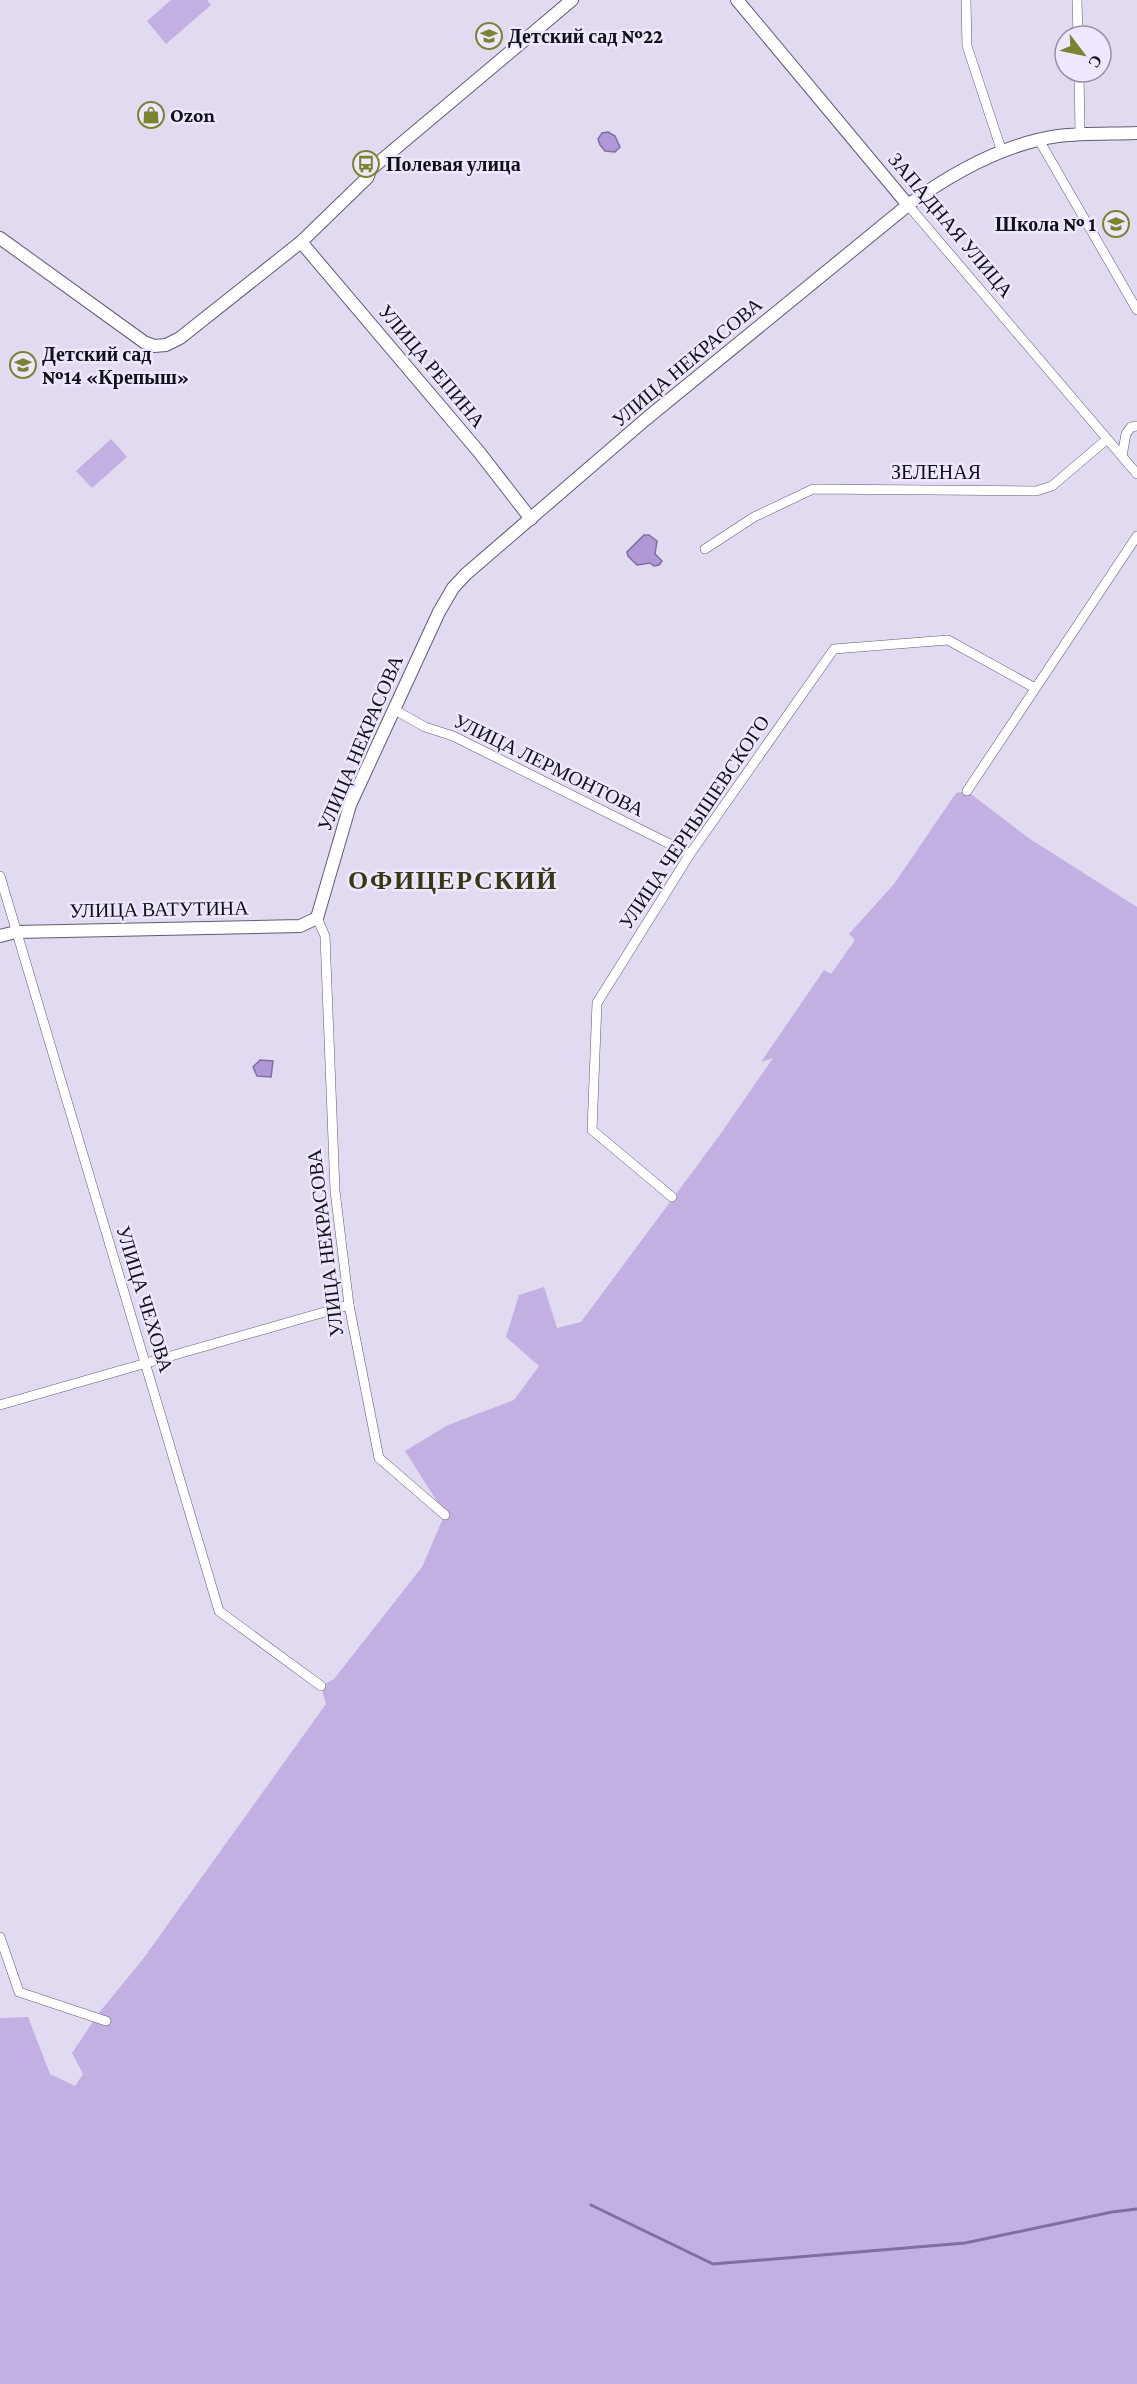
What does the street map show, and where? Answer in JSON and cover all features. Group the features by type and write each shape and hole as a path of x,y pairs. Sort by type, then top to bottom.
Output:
{"street":[{"path":"0,238 144,342 154,346 166,345 180,339 301,242 367,178 371,169 572,0"},
{"name":"ЗАПАДНАЯ УЛИЦА","path":"737,0 1137,474"},
{"path":"966,0 967,46 1002,152"},
{"path":"1077,0 1078,24"},
{"path":"1079,84 1080,135"},
{"name":"УЛИЦА НЕКРАСОВА","path":"445,1515 379,1458 349,1305 334,1191 325,936 317,918 350,805 439,612 453,588 466,574 646,419 908,205 942,180 1002,152 1039,140 1080,135 1137,133"},
{"path":"1039,140 1137,310"},
{"name":"УЛИЦА РЕПИНА","path":"301,242 472,443 531,519"},
{"path":"1122,456 1126,434 1131,427 1137,426"},
{"name":"ЗЕЛЕНАЯ","path":"705,549 754,517 813,489 1036,491 1052,486 1106,440"},
{"path":"968,791 1137,536"},
{"name":"УЛИЦА ЧЕРНЫШЕВСКОГО","path":"672,1197 592,1130 597,1003 690,854 834,649 948,640 1035,688"},
{"name":"УЛИЦА ЛЕРМОНТОВА","path":"393,709 425,727 464,741 690,854"},
{"name":"УЛИЦА ЧЕХОВА","path":"0,876 219,1611 321,1686"},
{"name":"УЛИЦА ВАТУТИНА","path":"0,936 16,932 300,926 317,918"},
{"path":"0,1405 349,1305"},
{"path":"0,1937 19,1992 106,2020"}],"shaded area":[{"path":"171,0 207,0 211,5 166,44 147,21"},
{"path":"608,132 615,136 620,147 615,152 605,151 600,145 598,139 602,133"},
{"path":"111,439 127,457 92,488 76,471"},
{"path":"644,535 649,535 657,541 655,554 662,561 659,565 654,566 650,563 637,565 628,556 627,552"},
{"path":"967,791 1027,837 1137,907 1137,2384 0,2384 0,2018 28,2017 50,2074 75,2086 83,2074 72,2053 98,2014 143,1959 326,1704 321,1686 334,1679 422,1567 445,1514 405,1451 448,1425 514,1400 539,1366 506,1337 519,1295 544,1287 557,1328 581,1322 719,1136 773,1058 761,1062 824,970 831,974 855,940 849,934 894,884 956,793"},
{"path":"260,1060 273,1061 271,1077 257,1076 253,1067"}],"waterway":[{"path":"591,2205 713,2264 965,2243 1112,2212 1137,2209"}],"place":[{"name":"Детский сад №22","path":"489,36"},
{"name":"Ozon","path":"151,115"},
{"name":"Полевая улица","path":"366,164"},
{"name":"Школа № 1","path":"1116,224"},
{"name":"Детский сад №14 «Крепыш»","path":"23,365"}],"district":[{"name":"ОФИЦЕРСКИЙ","path":"453,880"}]}
